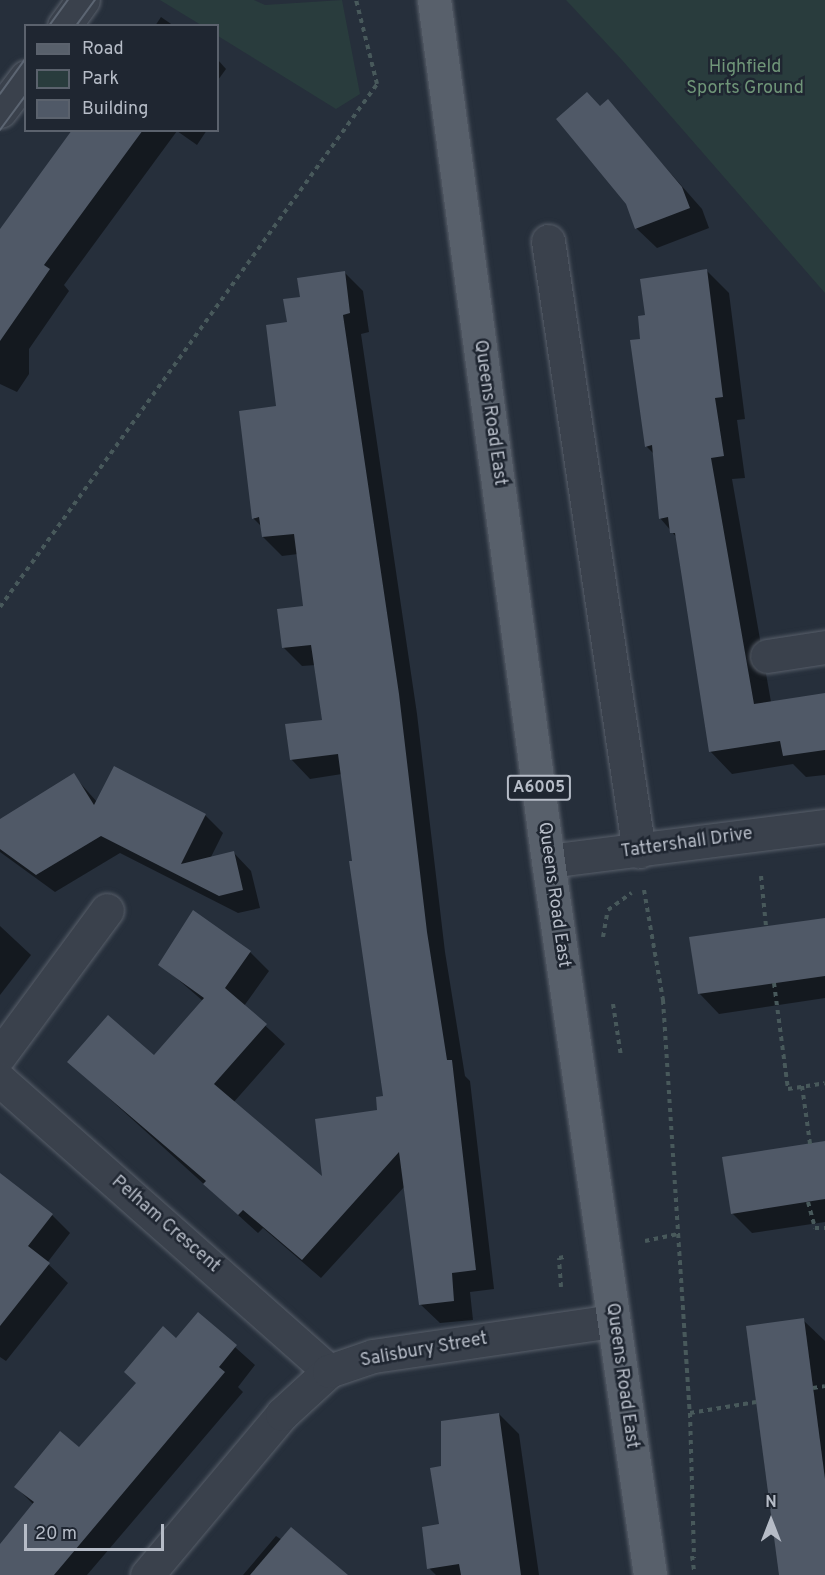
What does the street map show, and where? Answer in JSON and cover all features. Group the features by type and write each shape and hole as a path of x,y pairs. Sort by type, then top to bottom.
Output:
{"main road":[{"name":"Queens Road East","path":"434,0 549,861 650,1575"}],"street":[{"path":"65,24 83,0"},
{"path":"0,111 24,80"},
{"path":"549,241 639,851"},
{"path":"767,656 825,647"},
{"name":"Tattershall Drive","path":"549,861 825,826"},
{"path":"0,1055 107,910"},
{"name":"Pelham Crescent","path":"0,1080 329,1371"},
{"name":"Salisbury Street","path":"147,1575 282,1414 329,1371 373,1356 613,1320"}],"path":[{"path":"0,608 376,84 356,0"},
{"path":"756,834 766,926"},
{"path":"604,945 608,910 643,885 663,1000 690,1413 695,1573"},
{"path":"774,983 788,1089 825,1083"},
{"path":"613,1000 622,1067"},
{"path":"801,1086 810,1144"},
{"path":"808,1202 815,1228 825,1228"},
{"path":"642,1231 645,1251"},
{"path":"813,1388 825,1386"},
{"path":"690,1413 756,1402"},
{"path":"685,1512 695,1573"}],"green space":[{"path":"160,0 254,0 265,5 342,0 360,94 336,109 219,37 219,24 199,24"},
{"name":"Highfield Sports Ground","path":"566,0 825,0 825,293 622,60"}],"building":[{"path":"587,92 600,106 608,99 682,187 690,208 635,229 626,204 556,119"},
{"path":"71,132 142,132 44,265 50,269 0,341 0,229"},
{"path":"707,269 723,397 715,398 724,456 711,458 754,704 825,693 825,750 783,756 780,741 709,752 675,533 670,533 668,517 659,519 652,445 645,447 630,340 640,339 638,316 645,315 640,279"},
{"path":"345,271 350,313 343,315 399,694 427,932 447,1060 452,1060 476,1270 452,1273 454,1301 419,1305 399,1152 302,1260 243,1210 238,1215 203,1184 206,1181 67,1062 108,1015 154,1055 204,998 158,965 193,910 251,951 225,988 267,1024 214,1084 322,1176 315,1119 377,1110 376,1097 383,1096 349,861 352,861 338,754 290,760 285,724 322,720 311,645 282,648 277,609 303,606 294,534 262,537 259,517 252,519 239,411 276,406 266,325 287,322 283,299 300,297 297,278"},
{"path":"114,766 206,814 181,864 234,851 243,890 219,896 101,836 36,875 0,849 0,819 74,773 94,805"},
{"path":"825,918 825,976 698,994 689,937"},
{"path":"825,1141 825,1199 731,1214 722,1157"},
{"path":"0,1173 53,1214 28,1246 50,1263 0,1326"},
{"path":"198,1312 237,1345 219,1367 225,1372 54,1575 0,1575 0,1544 34,1502 14,1487 60,1431 79,1447 136,1383 124,1372 163,1326 176,1338"},
{"path":"804,1318 825,1479 825,1575 779,1575 746,1326"},
{"path":"499,1413 521,1575 461,1575 459,1564 427,1569 422,1527 439,1524 430,1468 441,1466 441,1421"},
{"path":"291,1527 348,1575 250,1575"}],"tram line":[{"path":"50,24 68,0"},
{"path":"77,24 95,0"},
{"path":"0,94 24,61"},
{"path":"0,130 24,98"}]}
